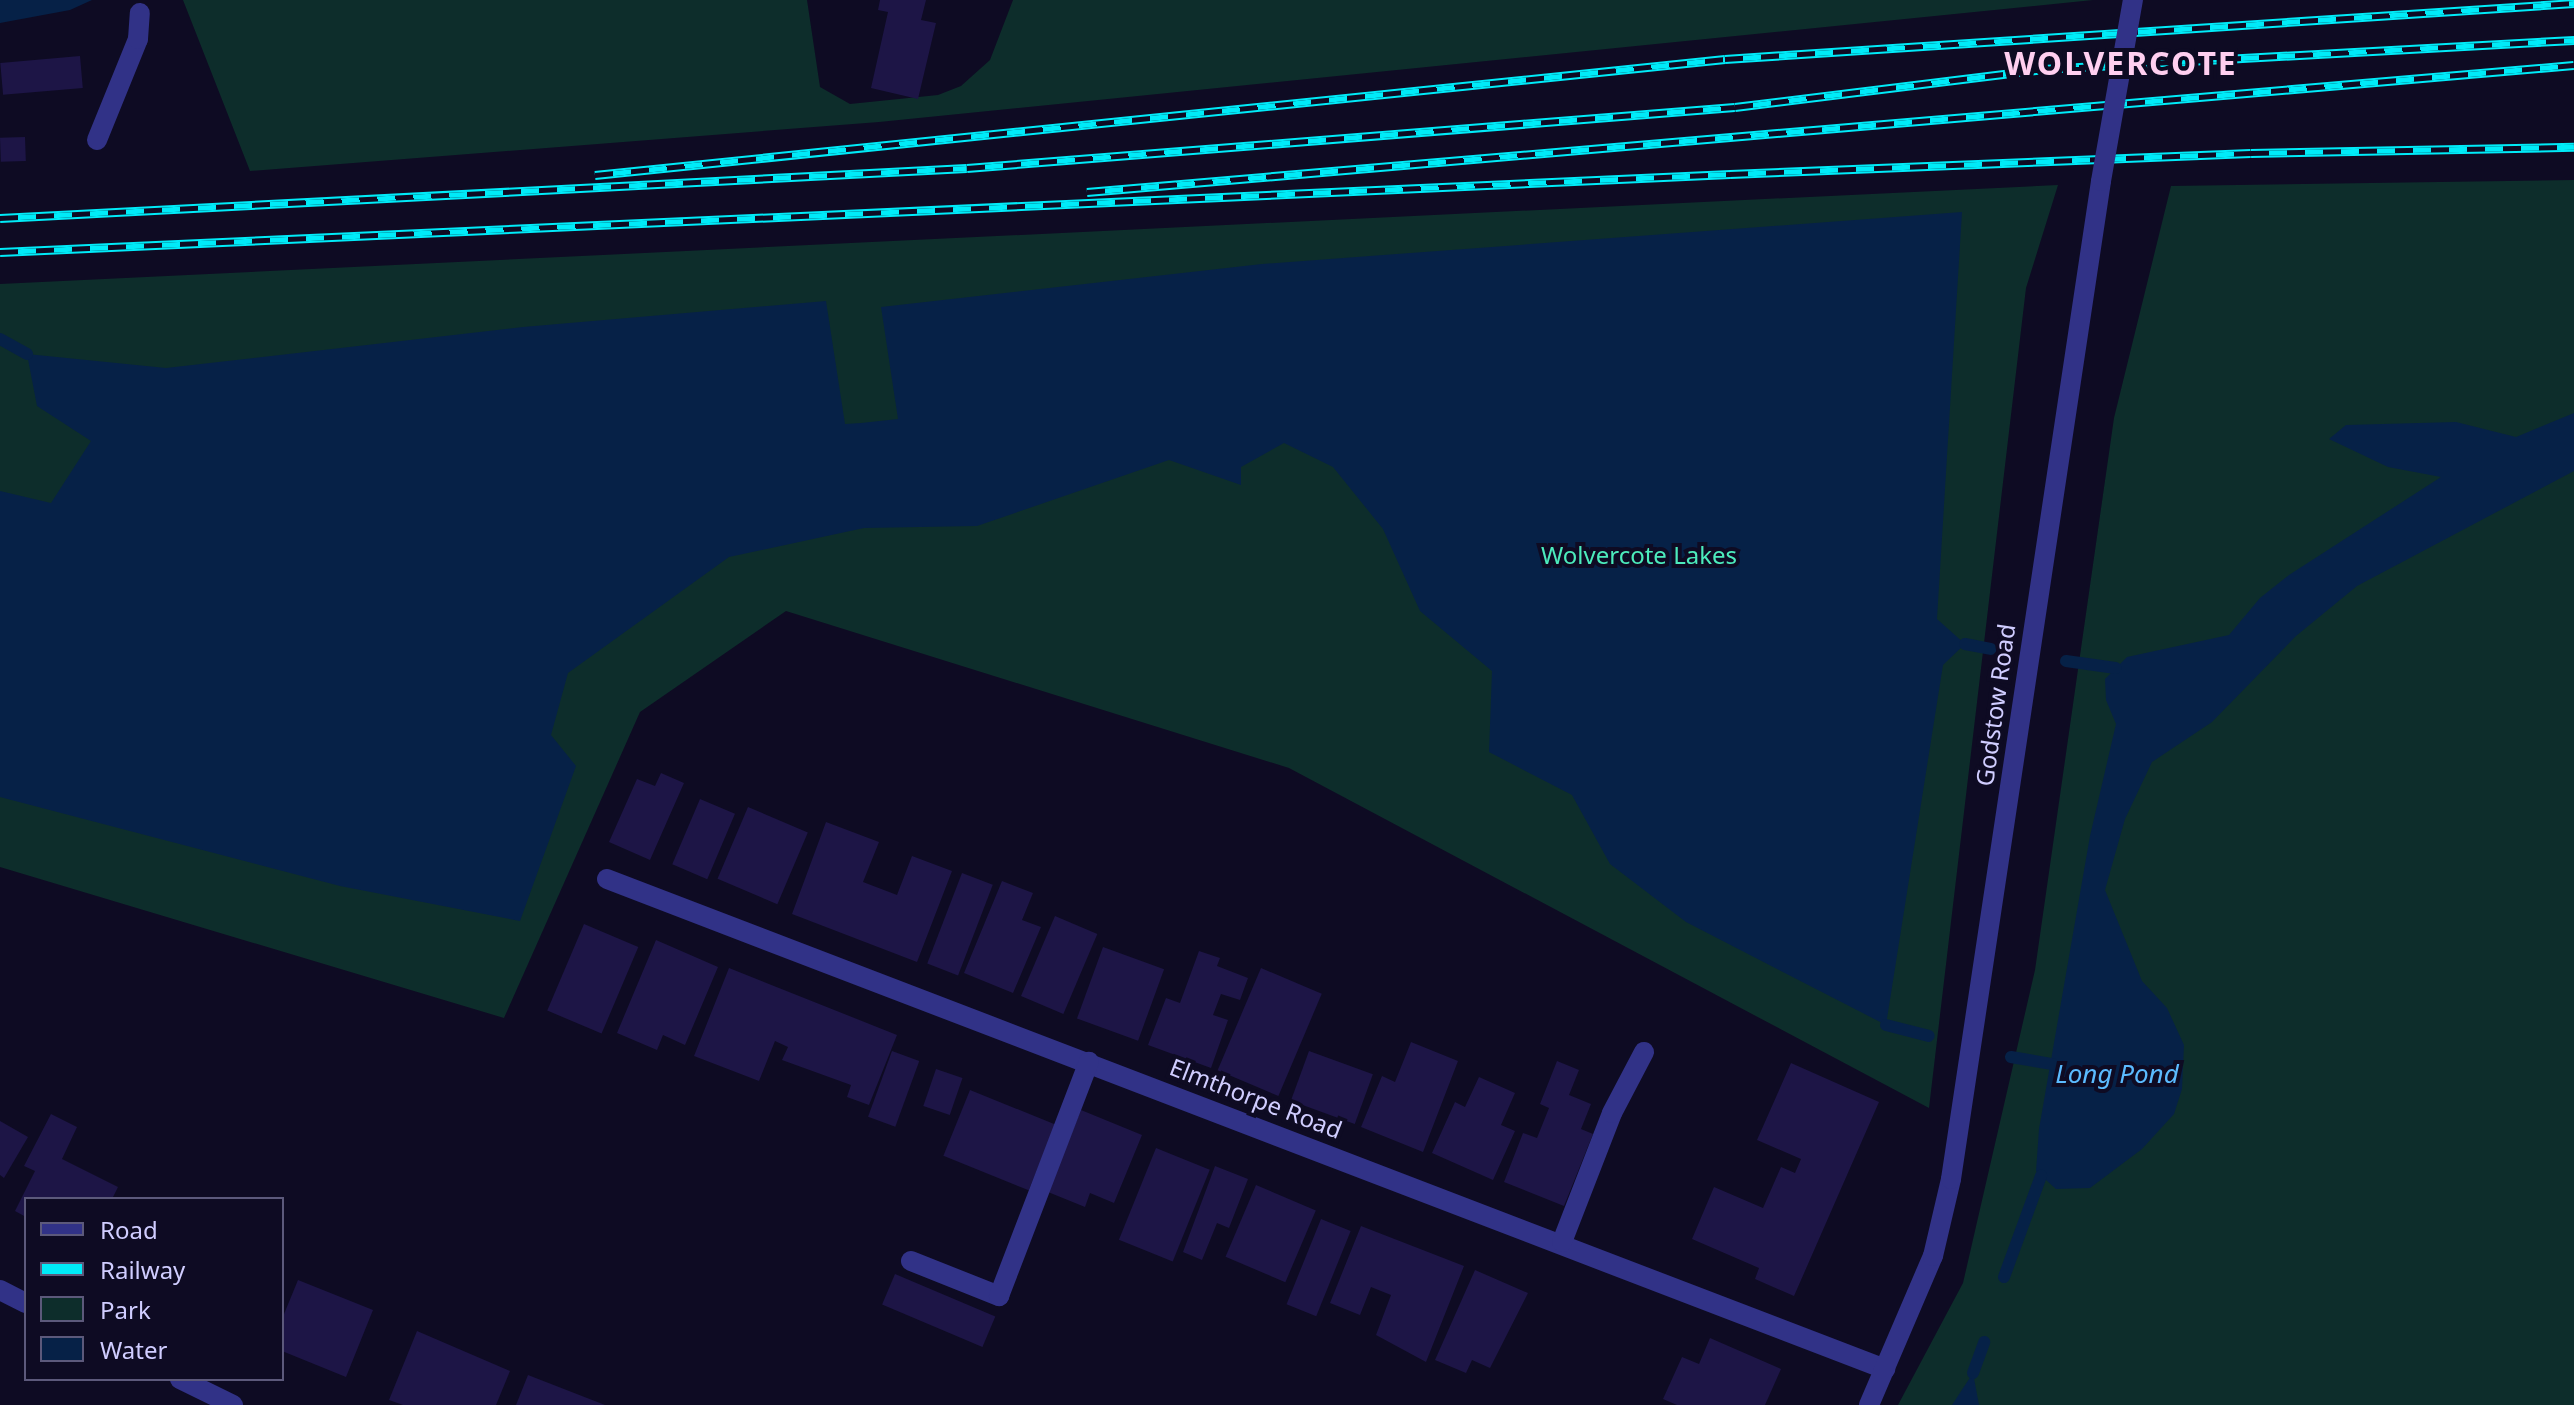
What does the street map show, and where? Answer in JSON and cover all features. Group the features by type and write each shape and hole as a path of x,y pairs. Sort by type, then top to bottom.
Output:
{"street":[{"name":"Godstow Road","path":"1869,1405 1933,1256 1951,1179 2101,181 2133,0"},
{"path":"97,140 138,39 140,13"},
{"name":"Elmthorpe Road","path":"607,879 1562,1242 1885,1369"},
{"path":"1562,1242 1612,1113 1644,1052"},
{"path":"911,1261 999,1296 1089,1062"},
{"path":"0,1290 24,1302"},
{"path":"184,1381 233,1405"}],"green space":[{"path":"183,0 807,0 820,87 850,104 938,95 961,86 990,60 1013,0 2093,0 879,122 250,171"},
{"path":"2574,180 2574,1405 1898,1405 1963,1283 2035,970 2114,418 2171,186"},
{"name":"Wolvercote Lakes","path":"2058,185 2026,288 1929,1108 1289,768 786,611 640,712 504,1018 0,867 0,284"}],"water":[{"path":"0,0 92,0 70,10 0,23"},
{"name":"Wolvercote Lakes","path":"1962,212 1937,619 1965,644 1943,665 1886,1025 1686,922 1610,864 1572,795 1489,752 1492,671 1420,611 1383,529 1333,467 1284,443 1241,467 1241,485 1169,460 977,526 864,528 729,557 568,673 551,735 576,766 520,921 340,886 0,797 0,491 51,503 91,441 37,406 27,354 166,368 523,327 826,301 845,424 861,423 898,419 881,307 1262,264"},
{"name":"Long Pond","path":"2574,413 2574,471 2357,586 2296,636 2212,722 2152,762 2125,819 2105,890 2142,981 2167,1008 2184,1045 2182,1089 2174,1114 2142,1149 2090,1188 2056,1189 2036,1171 2039,1129 2090,836 2116,724 2106,700 2105,679 2127,657 2229,635 2260,598 2289,575 2441,477 2388,467 2329,439 2346,425 2456,422 2516,437"},
{"path":"1973,1373 1979,1405 1952,1405"}],"building":[{"path":"880,0 926,0 921,20 936,23 918,99 871,88 888,12 878,10"},
{"path":"80,56 83,88 3,95 0,63"},
{"path":"25,137 26,161 1,162 0,138"},
{"path":"661,773 684,783 650,860 609,842 637,779 655,786"},
{"path":"700,799 735,814 707,879 672,864"},
{"path":"748,807 808,832 777,904 718,879"},
{"path":"826,822 879,842 863,882 897,895 912,856 952,871 917,962 792,914"},
{"path":"962,873 993,885 958,975 927,964"},
{"path":"1002,881 1033,893 1022,920 1041,927 1013,993 964,973"},
{"path":"1055,916 1097,934 1063,1014 1021,996"},
{"path":"584,924 638,947 602,1034 547,1011"},
{"path":"656,940 718,967 685,1045 663,1035 657,1050 617,1033"},
{"path":"1103,947 1164,969 1138,1041 1077,1018"},
{"path":"1199,951 1220,958 1217,966 1248,978 1240,1000 1221,994 1213,1015 1228,1020 1211,1068 1148,1045 1166,998 1180,1003"},
{"path":"729,968 897,1035 869,1105 847,1097 851,1085 782,1060 788,1047 775,1041 759,1081 694,1056"},
{"path":"1261,968 1322,994 1278,1096 1218,1070"},
{"path":"1411,1042 1458,1061 1423,1152 1361,1127 1382,1076 1395,1082"},
{"path":"892,1051 919,1061 895,1127 868,1117"},
{"path":"1309,1051 1373,1074 1355,1124 1291,1101"},
{"path":"1557,1061 1579,1070 1569,1095 1591,1104 1581,1129 1593,1134 1564,1206 1504,1182 1523,1133 1537,1138 1549,1108 1540,1104"},
{"path":"1791,1063 1879,1102 1794,1296 1755,1279 1759,1268 1692,1239 1714,1187 1763,1208 1781,1167 1795,1173 1801,1159 1757,1140"},
{"path":"936,1069 962,1078 950,1115 923,1106"},
{"path":"1479,1077 1515,1093 1501,1125 1515,1131 1493,1180 1432,1153 1455,1102 1465,1107"},
{"path":"970,1090 1055,1124 1029,1190 943,1156"},
{"path":"1081,1110 1142,1135 1114,1203 1090,1193 1085,1207 1048,1192"},
{"path":"51,1114 77,1127 62,1159 118,1187 113,1197 24,1197 24,1216 15,1211 35,1171 24,1166"},
{"path":"0,1121 28,1137 4,1178 0,1175"},
{"path":"1156,1148 1210,1170 1173,1262 1119,1240"},
{"path":"1215,1166 1248,1179 1229,1228 1217,1223 1202,1260 1183,1252"},
{"path":"1256,1185 1316,1210 1285,1282 1226,1257"},
{"path":"1321,1219 1351,1231 1316,1316 1287,1304"},
{"path":"1361,1226 1464,1266 1426,1362 1376,1335 1391,1295 1371,1287 1360,1315 1330,1303"},
{"path":"1475,1270 1528,1293 1490,1368 1472,1360 1466,1373 1435,1360"},
{"path":"895,1274 995,1317 982,1347 882,1304"},
{"path":"298,1280 373,1310 346,1377 284,1352 284,1314"},
{"path":"417,1331 510,1371 496,1405 403,1405 389,1400"},
{"path":"1710,1338 1781,1369 1765,1405 1677,1405 1663,1399 1682,1357 1699,1364"},
{"path":"528,1375 605,1405 516,1405"}],"waterway":[{"path":"0,339 27,354"},
{"path":"1965,644 1991,649"},
{"path":"2066,661 2116,668"},
{"path":"1886,1025 1929,1036"},
{"path":"2011,1057 2052,1064"},
{"path":"2004,1277 2041,1176"},
{"path":"1973,1373 1984,1342"}],"railway":[{"path":"595,175 1725,59 2574,3"},
{"path":"0,218 967,168 1735,107 2043,69 2574,40"},
{"path":"1087,192 2574,65"},
{"path":"0,252 1730,174 2251,153 2574,147"}],"district":[{"name":"WOLVERCOTE","path":"2121,63"}]}
